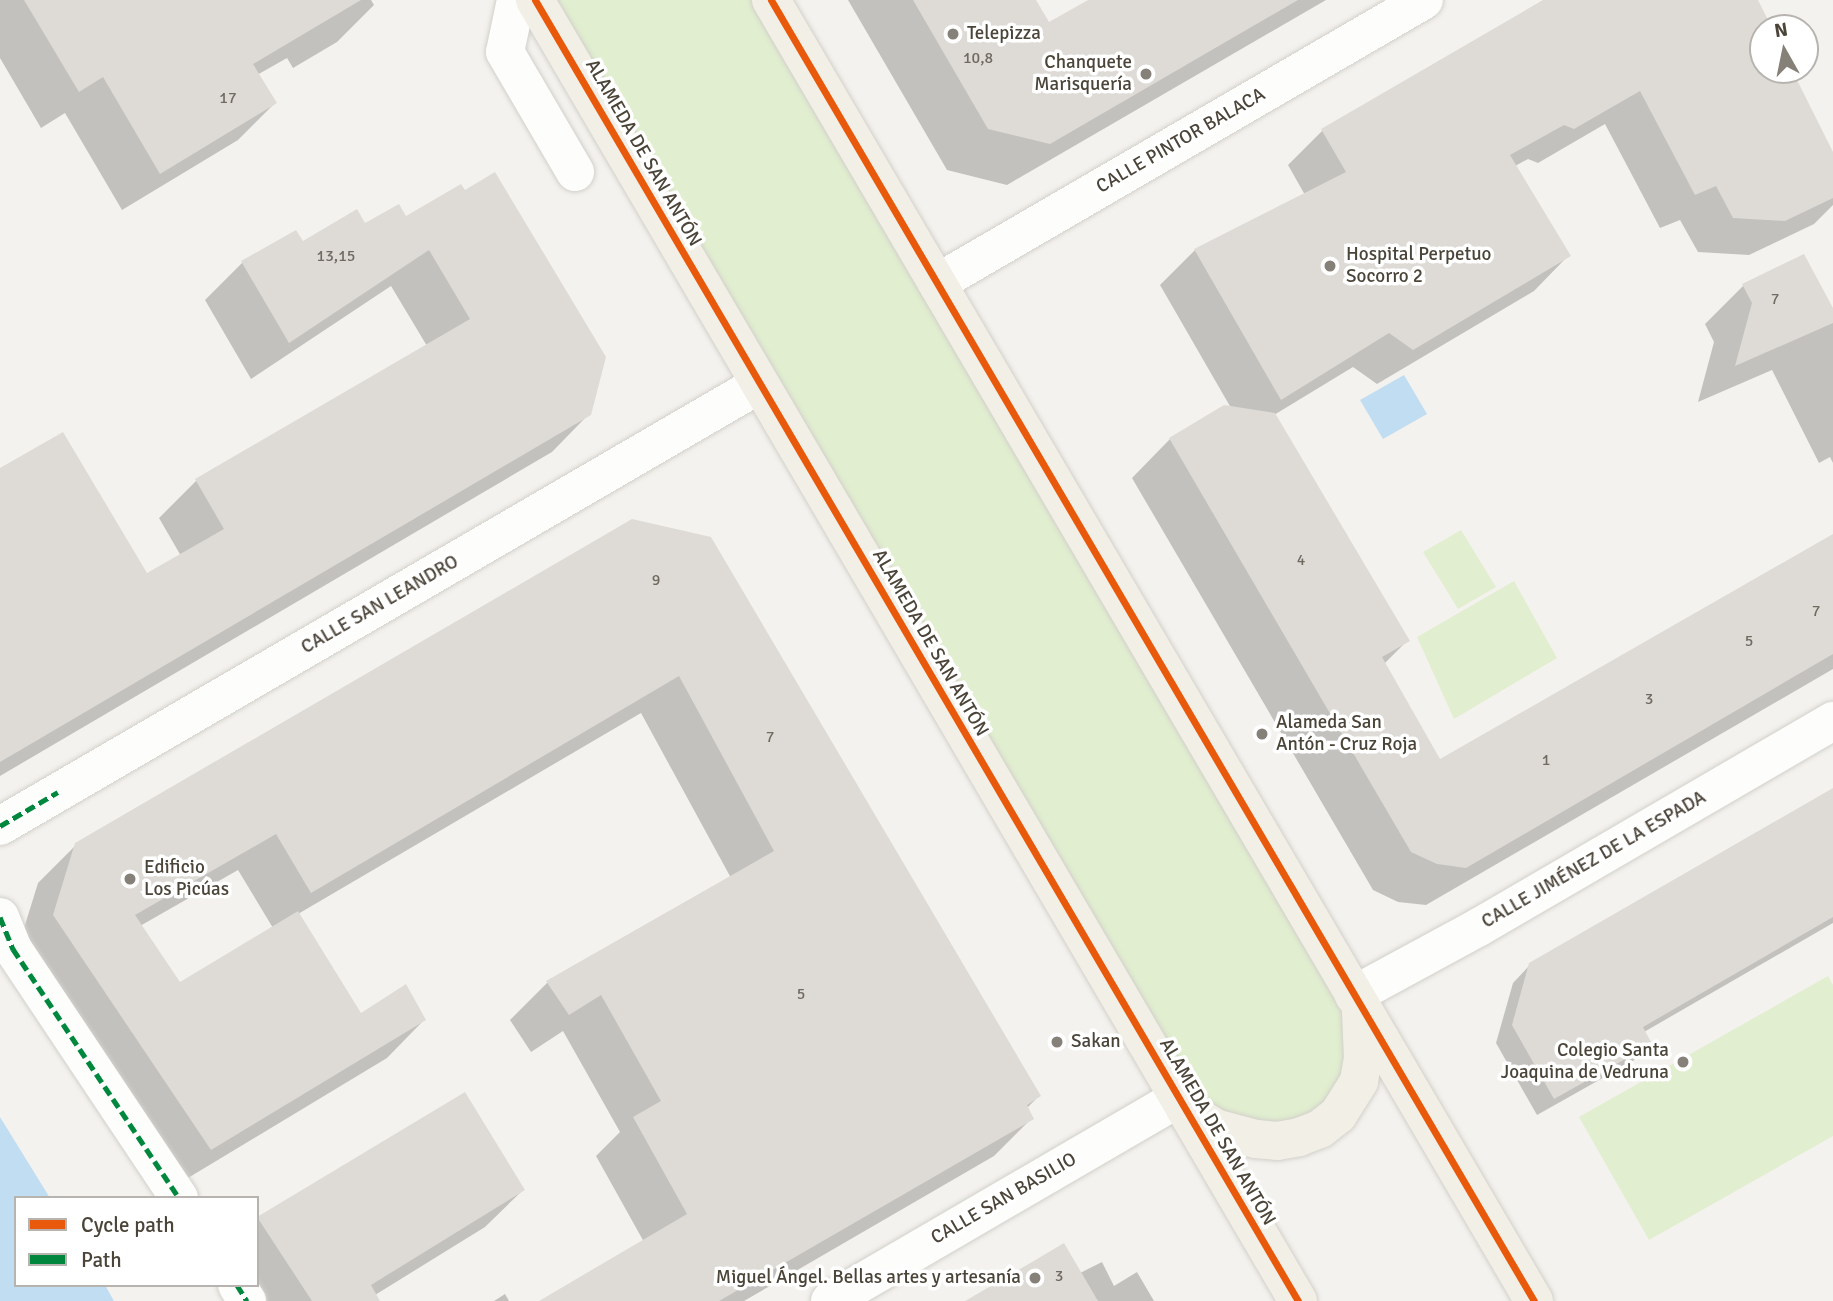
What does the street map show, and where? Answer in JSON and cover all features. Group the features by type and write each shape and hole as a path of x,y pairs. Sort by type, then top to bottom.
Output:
{"main road":[{"name":"ALAMEDA DE SAN ANTÓN","path":"535,0 1298,1301"},
{"path":"771,0 1534,1301"},
{"path":"1182,1104 1215,1128 1256,1139 1288,1139 1320,1129 1338,1115 1359,1081 1363,1040 1357,999"}],"street":[{"path":"516,0 505,52 575,172"},
{"name":"CALLE PINTOR BALACA","path":"937,284 1424,0"},
{"name":"CALLE SAN LEANDRO","path":"0,826 760,384"},
{"name":"CALLE JIMÉNEZ DE LA ESPADA","path":"1357,999 1833,721"},
{"path":"0,917 13,949 178,1196"},
{"name":"CALLE SAN BASILIO","path":"830,1301 1182,1104"}],"green space":[{"path":"535,0 771,0 1362,1019 1320,1129 1215,1128"},
{"path":"1461,530 1496,587 1458,609 1423,552"},
{"path":"1514,581 1557,658 1454,719 1417,637"},
{"path":"1828,976 1833,985 1833,1136 1649,1240 1579,1117"}],"water":[{"path":"1404,375 1427,414 1383,439 1360,400"},
{"path":"0,1117 49,1196 14,1196 14,1287 106,1287 114,1301 0,1301"}],"building":[{"path":"24,0 361,0 253,64 277,103 160,174 103,77 79,92"},
{"path":"913,0 1036,0 1049,22 1088,0 1298,0 1050,144 988,129"},
{"path":"1543,0 1758,0 1765,14 1749,14 1749,84 1799,84 1833,152 1833,198 1785,221 1733,218 1716,186 1695,195 1640,91 1574,129 1564,125 1510,155 1571,256 1413,350 1389,333 1281,400 1194,249 1346,172 1321,129"},
{"path":"495,172 606,357 591,415 0,762 0,468 63,432 147,573 224,529 195,479 470,319 429,250 289,343 241,261 296,230 303,241 357,209 365,223 399,204 406,216 461,184 465,190"},
{"path":"1804,254 1833,308 1833,323 1735,366 1752,303 1742,284"},
{"path":"1224,405 1275,413 1410,641 1382,657 1440,759 1833,534 1833,654 1466,868 1437,864 1411,852 1169,438"},
{"path":"632,519 711,537 1041,1096 1027,1105 1034,1119 719,1301 539,1301 687,1214 633,1117 661,1101 601,995 569,1015 546,981 774,851 679,676 311,893 276,834 135,915 180,982 298,911 361,1013 406,984 426,1020 211,1150 53,915 75,843"},
{"path":"1833,788 1833,917 1643,1027 1652,1044 1554,1099 1512,1025 1529,963"},
{"path":"465,1092 525,1190 371,1285 380,1301 312,1301 259,1220 259,1216"},
{"path":"1064,1243 1098,1301 965,1301 1032,1262"}],"marked path":[{"path":"0,826 58,792"},
{"path":"0,917 13,949 178,1196"},
{"path":"238,1287 247,1301"}],"cycle path":[{"path":"535,0 1298,1301"},
{"path":"771,0 1534,1301"}],"place":[{"name":"Telepizza","path":"953,34"},
{"name":"Chanquete Marisquería","path":"1146,74"},
{"name":"Hospital Perpetuo Socorro 2","path":"1330,266"},
{"name":"Alameda San Antón - Cruz Roja","path":"1262,734"},
{"name":"Edificio Los Picúas","path":"130,879"},
{"name":"Sakan","path":"1057,1042"},
{"name":"Colegio Santa Joaquina de Vedruna","path":"1683,1062"},
{"name":"Miguel Ángel. Bellas artes y artesanía","path":"1035,1278"}]}
